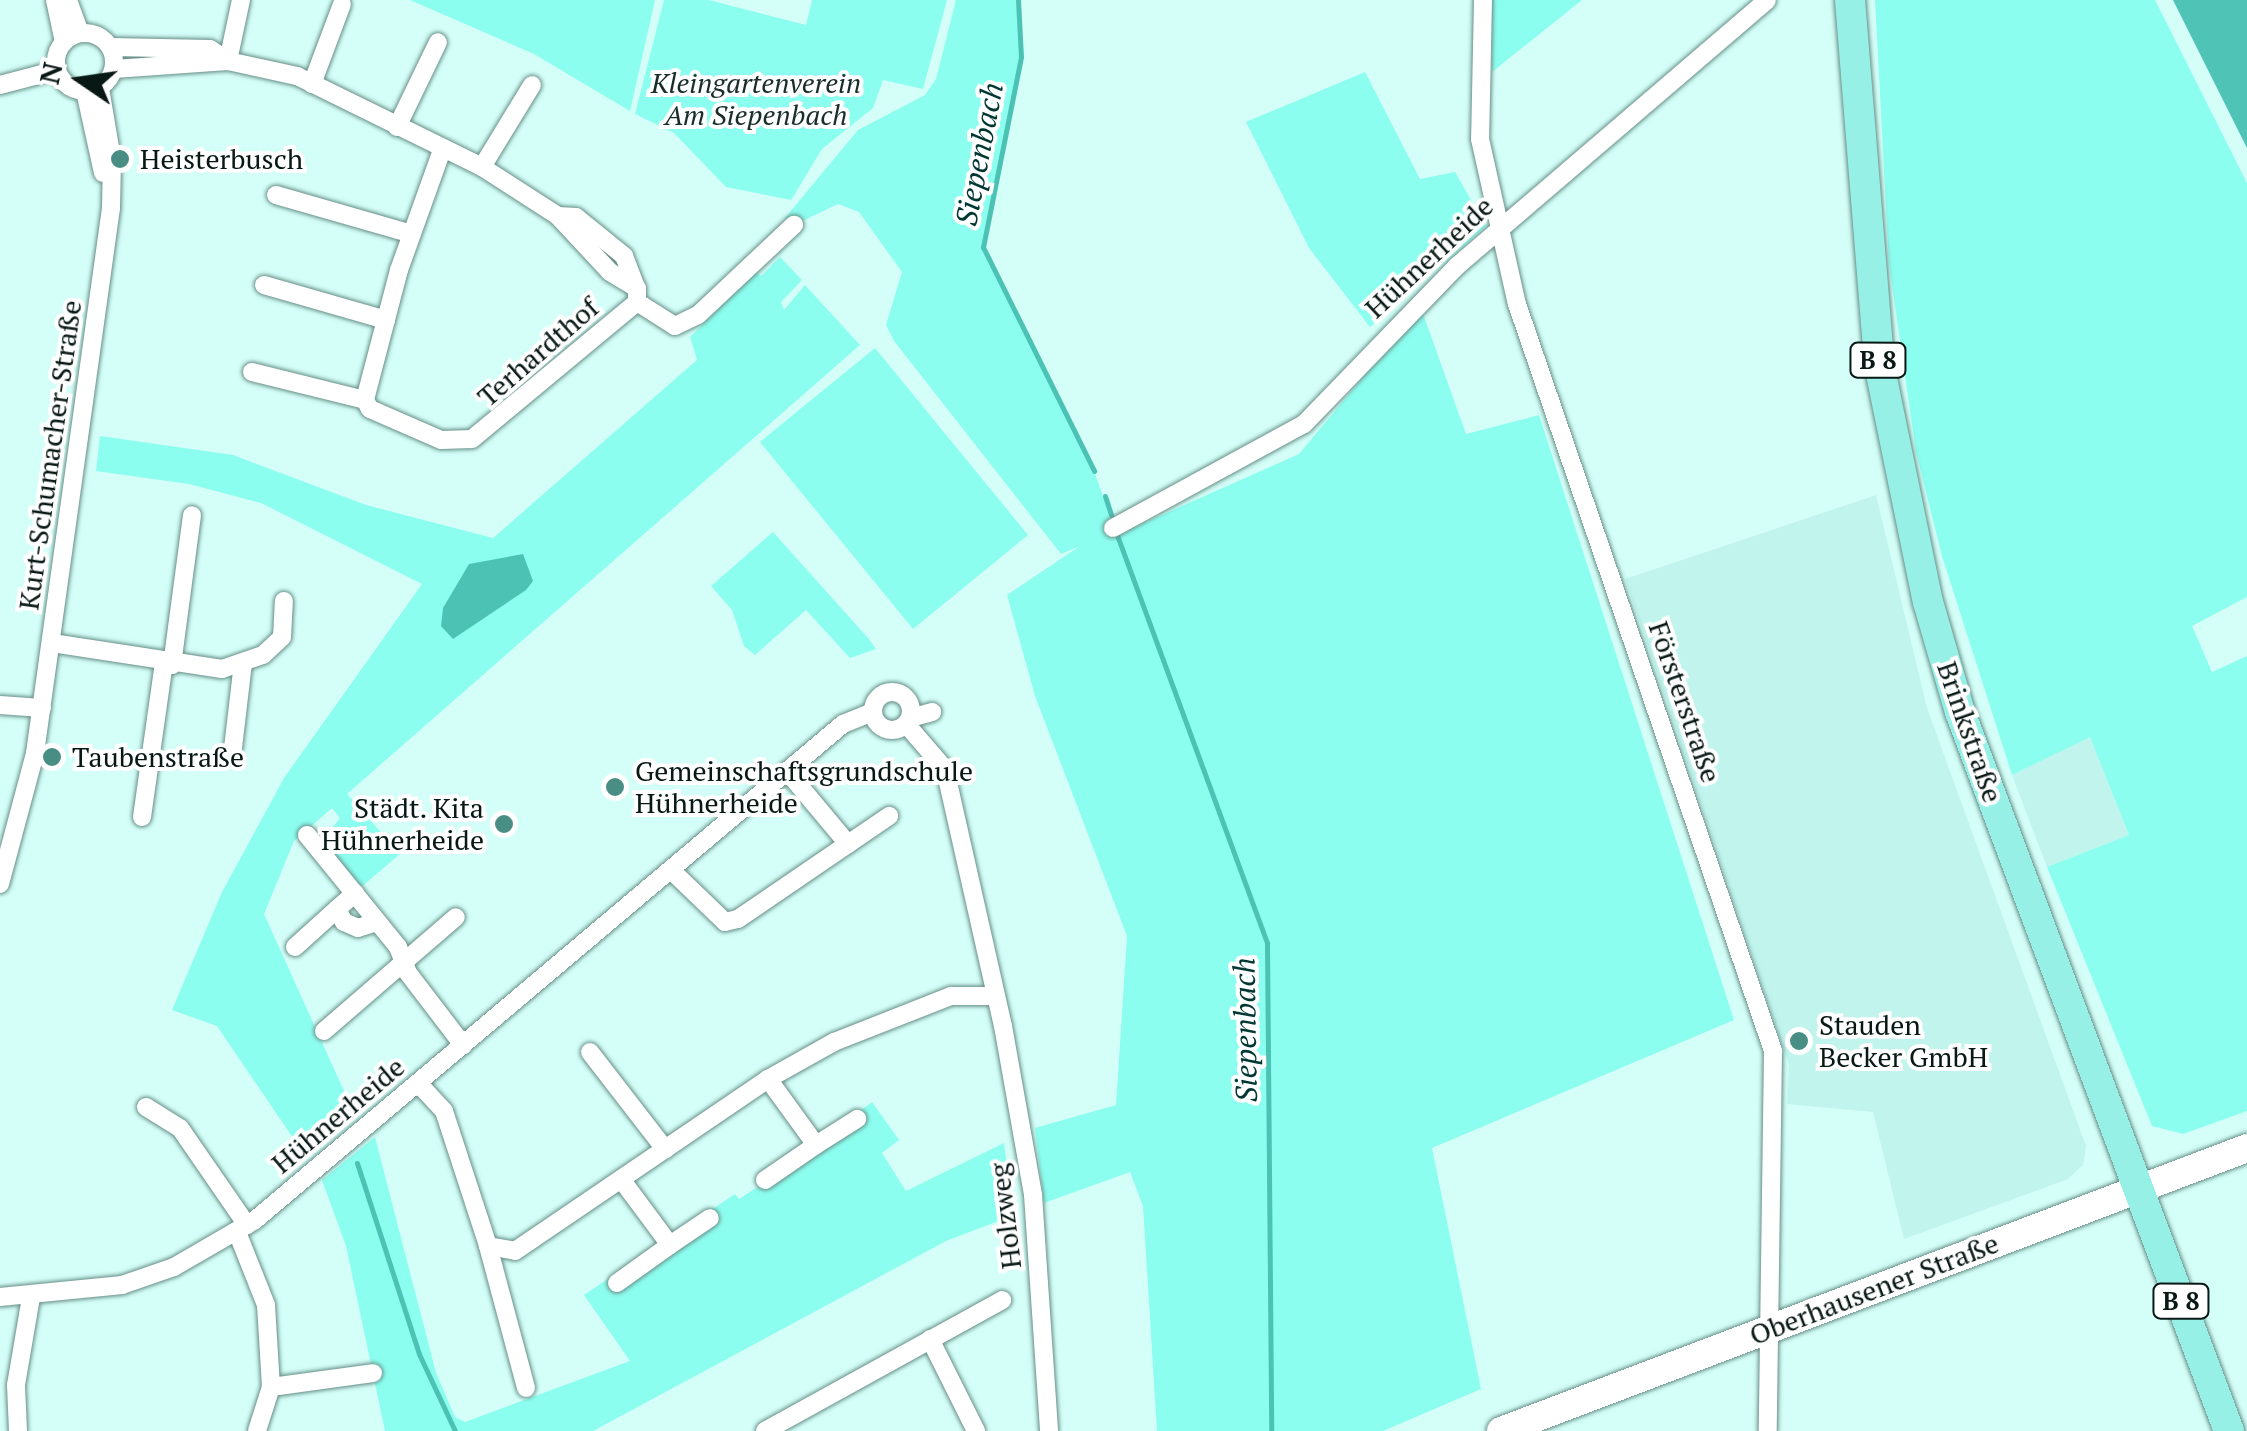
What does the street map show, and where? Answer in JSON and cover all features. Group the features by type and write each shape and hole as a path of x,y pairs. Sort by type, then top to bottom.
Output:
{"main road":[{"name":"Brinkstraße","path":"1850,0 1867,266 1901,492 1960,712 2230,1431"},
{"name":"Oberhausener Straße","path":"1501,1431 2247,1148"}],"street":[{"path":"55,0 72,37"},
{"path":"0,86 57,70 72,37 68,0"},
{"path":"228,60 241,0"},
{"name":"Försterstraße","path":"1483,0 1480,139 1498,232 1773,1051 1768,1431"},
{"name":"Hühnerheide","path":"1114,528 1304,424 1374,345 1498,232 1767,0"},
{"path":"312,84 342,4"},
{"path":"57,70 67,86 92,90 114,70 110,47 72,37"},
{"path":"397,128 438,42"},
{"name":"Terhardthof","path":"110,47 210,49 228,60 312,84 482,167 558,216 660,321 686,322 794,224"},
{"name":"Terhardthof","path":"114,70 228,60"},
{"path":"482,167 532,85"},
{"name":"Kurt-Schumacher-Straße","path":"0,884 24,807 42,708 111,208 92,90"},
{"path":"365,400 412,234 442,150"},
{"path":"276,196 412,234"},
{"path":"264,286 386,320"},
{"name":"Terhardthof","path":"252,372 365,400 383,419 441,440 472,439 637,295"},
{"path":"142,817 192,515"},
{"path":"52,643 168,664 222,669 244,663 282,637 284,601"},
{"path":"234,748 244,663"},
{"name":"Hühnerheide","path":"0,1297 122,1286 174,1267 242,1229 843,724 873,712 878,698 891,691 910,702 908,721"},
{"path":"0,706 42,708"},
{"path":"873,712 886,729 932,712"},
{"name":"Holzweg","path":"908,721 934,742 945,770 996,996 1033,1195 1049,1430"},
{"path":"787,771 848,844"},
{"path":"671,870 725,922 889,816"},
{"path":"306,836 355,892 462,1045"},
{"path":"295,947 355,892"},
{"path":"337,909 349,926 377,922"},
{"path":"324,1031 456,917"},
{"path":"488,1246 515,1251 768,1079 834,1042 951,996 996,996"},
{"path":"590,1052 666,1149"},
{"path":"768,1079 816,1145"},
{"path":"418,1083 444,1112 488,1246 526,1388"},
{"path":"146,1107 180,1128 242,1229 266,1304 272,1387 257,1431"},
{"path":"765,1180 857,1119"},
{"path":"621,1179 670,1246"},
{"path":"617,1283 710,1218"},
{"path":"18,1431 16,1385 31,1297"},
{"path":"770,1430 1002,1300"},
{"path":"930,1339 976,1431"},
{"path":"272,1387 373,1373"},
{"path":"1027,1431 1049,1430"}],"shaded area":[{"path":"2173,0 2247,0 2247,148"},
{"name":"Stauden Becker GmbH","path":"1876,495 1927,708 2086,1146 2083,1165 2068,1179 1904,1239 1873,1112 1787,1104 1789,1064 1625,579"},
{"path":"523,554 533,581 526,590 453,639 441,626 443,608 469,564"},
{"path":"2090,736 2129,835 2047,867 2012,775"}],"green space":[{"path":"410,0 655,0 630,111 534,54"},
{"name":"Kleingartenverein Am Siepenbach","path":"664,0 709,0 806,25 812,0 947,0 923,89 883,80 873,108 822,149 791,200 726,187 674,133 635,114"},
{"path":"956,0 1018,0 1021,57 983,247 1094,471 1117,535 1299,454 1421,308 1466,434 1539,415 1734,1020 1432,1148 1481,1389 1383,1431 1157,1431 1143,1206 1130,1172 1044,1203 1035,1128 1116,1105 1127,936 1035,696 1007,595 1080,546 1061,554 894,341 886,325 902,272 859,212 838,204 794,225 785,218 858,130 925,95 936,79"},
{"path":"1491,0 1582,0 1492,72"},
{"path":"1875,0 2155,0 2247,183 2247,597 2192,626 2212,672 2247,656 2247,1111 2183,1134 2152,1126 2047,867 2129,835 2090,737 2012,775 1942,556 1916,452 1889,264"},
{"path":"1365,72 1420,179 1455,172 1486,226 1370,327 1309,248 1246,122"},
{"path":"780,257 802,280 781,302 784,310 805,285 860,345 347,794 400,854 359,889 322,841 340,818 332,808 294,841 264,914 354,1113 304,1154 217,1026 172,1010 222,892 284,778 422,584 261,503 189,484 96,471 100,436 233,455 366,505 493,538 697,360 690,337 756,271 761,276"},
{"path":"875,348 1028,535 913,629 760,442"},
{"path":"773,532 876,649 850,658 806,610 755,655 744,646 732,610 711,586"},
{"path":"872,1102 899,1140 882,1153 906,1191 1004,1143 1014,1215 946,1241 593,1431 385,1431 346,1246 322,1180 375,1137 436,1373 455,1417 465,1422 630,1361 584,1295 735,1194 739,1199 762,1184"}],"waterway":[{"name":"Siepenbach","path":"1018,0 1021,57 983,247 1094,471"},
{"path":"1105,496 1111,515"},
{"name":"Siepenbach","path":"1117,535 1267,943 1271,1431"},
{"path":"357,1163 419,1354 455,1431"}],"place":[{"name":"Heisterbusch","path":"120,159"},
{"name":"Taubenstraße","path":"52,757"},
{"name":"Gemeinschaftsgrundschule Hühnerheide","path":"615,787"},
{"name":"Städt. Kita Hühnerheide","path":"504,824"},
{"name":"Stauden Becker GmbH","path":"1799,1041"}]}
